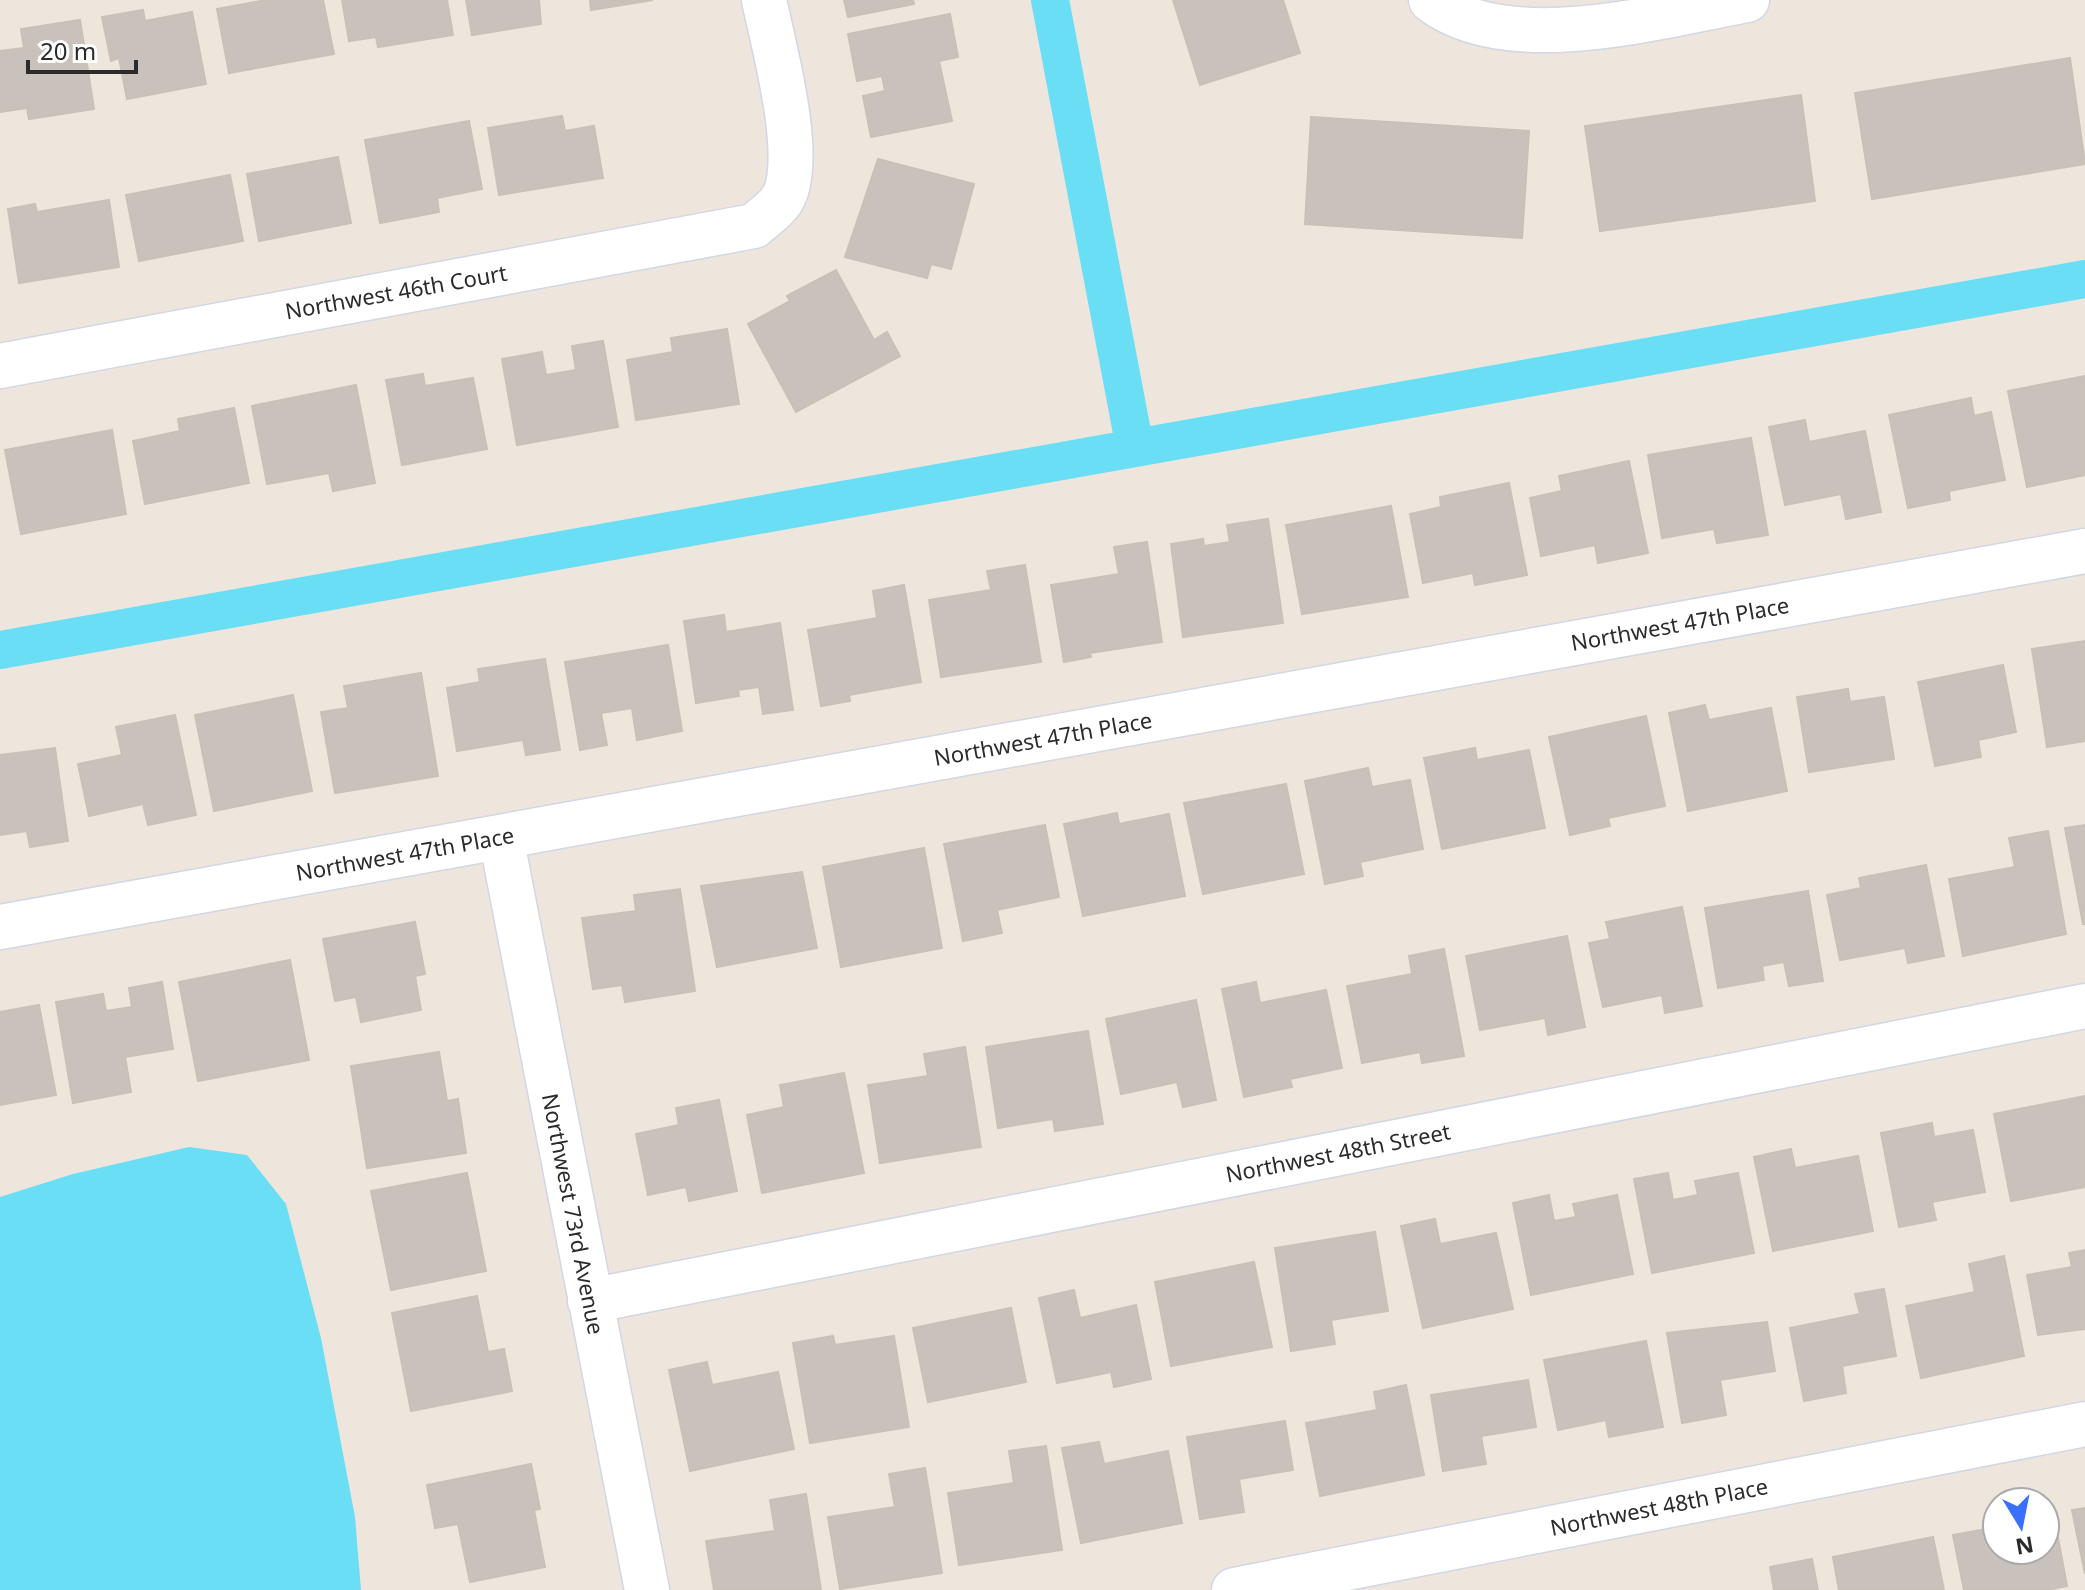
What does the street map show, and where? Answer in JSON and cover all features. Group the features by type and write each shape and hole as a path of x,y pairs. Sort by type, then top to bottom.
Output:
{"street":[{"name":"Northwest 46th Court","path":"0,366 754,226 783,199 791,163 790,130 764,0"},
{"path":"1431,0 1493,26 1573,31 1613,12 1747,0"},
{"name":"Northwest 47th Place","path":"0,927 2085,551"},
{"name":"Northwest 73rd Avenue","path":"501,837 647,1590"},
{"name":"Northwest 48th Street","path":"590,1301 2085,1006"},
{"name":"Northwest 48th Place","path":"1234,1590 2085,1424"}],"water":[{"path":"189,1147 247,1155 286,1204 321,1338 355,1517 361,1590 0,1590 0,1197 73,1174"}],"building":[{"path":"266,0 323,0 334,54 229,73 217,9"},
{"path":"342,0 447,0 453,35 378,47 376,37 349,41"},
{"path":"466,0 539,0 541,24 472,35"},
{"path":"590,0 653,0 591,10"},
{"path":"844,0 913,0 914,4 848,17"},
{"path":"1173,0 1283,0 1300,53 1200,85"},
{"path":"143,10 145,21 192,12 206,84 127,99 119,58 111,61 102,17"},
{"path":"950,14 958,57 939,61 952,121 871,137 863,96 885,91 882,76 857,81 848,34"},
{"path":"80,20 94,109 29,119 27,108 0,112 0,51 24,48 21,29"},
{"path":"2070,58 2085,164 1872,199 1855,93"},
{"path":"1801,95 1815,201 1600,231 1585,126"},
{"path":"562,116 565,131 594,126 603,178 499,195 488,128"},
{"path":"1311,117 1529,131 1522,238 1305,224"},
{"path":"469,121 482,189 437,198 439,212 380,223 365,140"},
{"path":"338,157 351,223 259,241 247,174"},
{"path":"878,159 974,184 951,269 931,264 927,278 845,257"},
{"path":"230,175 243,241 139,261 126,195"},
{"path":"109,200 119,267 19,283 8,209 35,204 37,212"},
{"path":"836,270 874,340 887,332 900,356 796,412 748,324 790,301 787,296"},
{"path":"727,329 739,404 636,420 627,360 673,352 671,338"},
{"path":"603,341 618,427 517,445 502,359 542,352 546,375 576,370 572,346"},
{"path":"423,374 425,386 473,378 487,449 402,465 386,380"},
{"path":"2085,376 2085,475 2027,487 2008,391"},
{"path":"356,385 375,483 333,491 329,473 267,484 252,406"},
{"path":"1971,398 1974,416 1991,412 2005,480 1949,491 1950,500 1908,508 1889,415"},
{"path":"234,408 249,483 145,504 133,441 180,431 178,419"},
{"path":"1805,420 1809,442 1865,431 1881,512 1846,519 1841,494 1785,505 1769,427"},
{"path":"112,430 126,514 21,534 5,450"},
{"path":"1751,438 1768,535 1717,543 1714,529 1662,538 1648,455"},
{"path":"1629,461 1648,553 1598,563 1595,545 1541,556 1530,498 1562,491 1559,476"},
{"path":"1509,483 1527,575 1475,585 1473,573 1423,583 1410,514 1441,507 1440,497"},
{"path":"1391,506 1408,597 1302,614 1286,525"},
{"path":"1268,519 1283,623 1183,637 1171,544 1203,539 1204,546 1230,542 1227,525"},
{"path":"1147,542 1162,642 1090,653 1091,657 1064,662 1051,585 1119,574 1114,547"},
{"path":"1025,565 1041,662 941,677 929,600 991,590 987,571"},
{"path":"904,585 921,682 849,695 850,701 821,706 808,630 877,618 873,591"},
{"path":"724,615 726,632 780,623 793,710 763,714 759,687 738,690 739,696 696,703 684,621"},
{"path":"2085,641 2085,741 2047,747 2032,649"},
{"path":"668,645 682,731 637,740 632,708 601,713 607,745 580,750 565,662"},
{"path":"545,659 560,750 526,755 523,740 457,751 447,688 480,682 478,669"},
{"path":"2003,665 2016,732 1978,740 1981,757 1935,766 1918,682"},
{"path":"421,673 438,776 335,793 321,712 348,708 344,686"},
{"path":"1848,689 1850,702 1884,697 1894,759 1809,772 1797,697"},
{"path":"293,695 312,791 214,811 195,715"},
{"path":"1705,705 1709,720 1771,708 1787,791 1688,811 1669,713"},
{"path":"175,715 196,815 148,825 143,804 89,816 78,764 122,755 116,727"},
{"path":"1646,716 1665,806 1608,818 1610,826 1570,835 1549,737"},
{"path":"55,748 68,841 30,847 27,831 0,835 0,755"},
{"path":"1475,748 1477,760 1529,750 1545,828 1442,849 1424,758"},
{"path":"1368,768 1372,787 1410,780 1423,849 1360,862 1363,876 1325,884 1305,781"},
{"path":"1286,784 1304,874 1203,894 1184,803"},
{"path":"1117,813 1119,824 1169,814 1185,896 1083,916 1064,824"},
{"path":"1045,825 1059,897 997,910 1002,933 963,941 944,844"},
{"path":"2085,825 2085,924 2083,924 2065,828"},
{"path":"2048,831 2066,934 1963,956 1949,879 2015,867 2009,838"},
{"path":"924,848 942,948 841,967 823,867"},
{"path":"1926,865 1944,956 1908,963 1905,948 1840,960 1827,895 1861,888 1859,878"},
{"path":"802,872 817,948 717,967 701,886"},
{"path":"680,889 695,991 625,1002 622,985 593,989 582,918 636,911 634,895"},
{"path":"1808,891 1823,981 1789,986 1784,962 1762,966 1764,980 1718,988 1705,908"},
{"path":"1682,907 1702,1006 1665,1013 1662,995 1603,1007 1589,943 1610,939 1606,922"},
{"path":"415,922 425,974 415,976 421,1010 361,1022 356,997 335,1001 323,939"},
{"path":"1567,936 1585,1027 1548,1035 1545,1018 1480,1030 1466,956"},
{"path":"1444,949 1464,1056 1422,1063 1420,1052 1362,1063 1347,986 1412,974 1409,956"},
{"path":"290,960 309,1060 198,1081 179,982"},
{"path":"162,982 173,1049 125,1057 131,1092 73,1103 56,1002 103,994 106,1011 132,1007 129,988"},
{"path":"1256,982 1260,1003 1326,990 1342,1068 1290,1079 1292,1087 1244,1097 1222,989"},
{"path":"1196,1000 1216,1100 1183,1107 1177,1082 1121,1094 1106,1019"},
{"path":"39,1005 56,1095 0,1105 0,1012"},
{"path":"1088,1031 1103,1124 1055,1131 1053,1119 998,1128 986,1047"},
{"path":"965,1047 981,1147 880,1163 868,1085 928,1076 924,1054"},
{"path":"439,1052 447,1101 458,1099 466,1153 367,1168 351,1066"},
{"path":"844,1073 864,1173 762,1193 747,1115 784,1107 780,1085"},
{"path":"2085,1096 2085,1187 2011,1201 1994,1114"},
{"path":"719,1100 737,1191 689,1201 686,1187 648,1195 636,1134 679,1125 676,1108"},
{"path":"1932,1123 1934,1137 1973,1130 1985,1192 1932,1202 1936,1220 1899,1227 1881,1133"},
{"path":"1791,1149 1795,1168 1858,1156 1873,1231 1773,1251 1754,1157"},
{"path":"467,1173 486,1271 391,1290 371,1191"},
{"path":"1668,1173 1673,1200 1698,1195 1695,1181 1738,1173 1754,1253 1652,1273 1634,1179"},
{"path":"1549,1195 1554,1221 1576,1217 1573,1204 1617,1195 1633,1274 1531,1295 1513,1203"},
{"path":"1435,1219 1440,1244 1496,1233 1513,1309 1423,1328 1401,1226"},
{"path":"1375,1232 1388,1311 1331,1320 1335,1344 1291,1351 1275,1248"},
{"path":"2085,1250 2085,1329 2038,1335 2027,1275 2072,1267 2069,1253"},
{"path":"2004,1256 2024,1356 1921,1378 1906,1306 1975,1292 1969,1264"},
{"path":"1254,1262 1272,1347 1171,1366 1155,1282"},
{"path":"1884,1289 1896,1356 1842,1366 1846,1393 1804,1401 1790,1328 1860,1314 1855,1294"},
{"path":"1074,1290 1080,1318 1136,1305 1151,1379 1114,1387 1111,1372 1057,1383 1039,1298"},
{"path":"477,1296 488,1352 504,1349 512,1391 411,1411 392,1313"},
{"path":"1011,1308 1026,1382 928,1402 913,1328"},
{"path":"1767,1322 1775,1371 1720,1380 1726,1415 1682,1423 1667,1333"},
{"path":"833,1336 835,1345 894,1336 909,1427 810,1443 793,1343"},
{"path":"1646,1341 1663,1427 1609,1437 1606,1420 1558,1430 1544,1360"},
{"path":"707,1362 712,1385 778,1372 794,1449 690,1471 669,1370"},
{"path":"1528,1380 1536,1427 1481,1436 1486,1464 1443,1471 1431,1395"},
{"path":"1406,1385 1424,1475 1320,1496 1306,1423 1377,1410 1374,1392"},
{"path":"1285,1421 1293,1470 1239,1479 1244,1512 1200,1519 1187,1437"},
{"path":"1099,1442 1104,1464 1168,1451 1182,1523 1081,1543 1062,1448"},
{"path":"1046,1446 1062,1550 959,1565 948,1493 1014,1483 1009,1451"},
{"path":"531,1464 540,1509 534,1510 545,1567 470,1582 458,1524 435,1528 427,1485"},
{"path":"925,1468 942,1573 840,1589 828,1517 895,1507 889,1474"},
{"path":"806,1494 821,1590 714,1590 706,1541 775,1531 770,1500"},
{"path":"2085,1508 2085,1574 2072,1510"},
{"path":"1981,1530 1981,1566 2061,1566 2061,1554 2067,1586 2047,1590 1964,1590 1953,1535"},
{"path":"1933,1537 1944,1590 1839,1590 1833,1557"},
{"path":"1812,1559 1818,1590 1774,1590 1770,1567"}],"waterway":[{"path":"1050,0 1135,448"},
{"path":"0,650 2085,279"}]}
